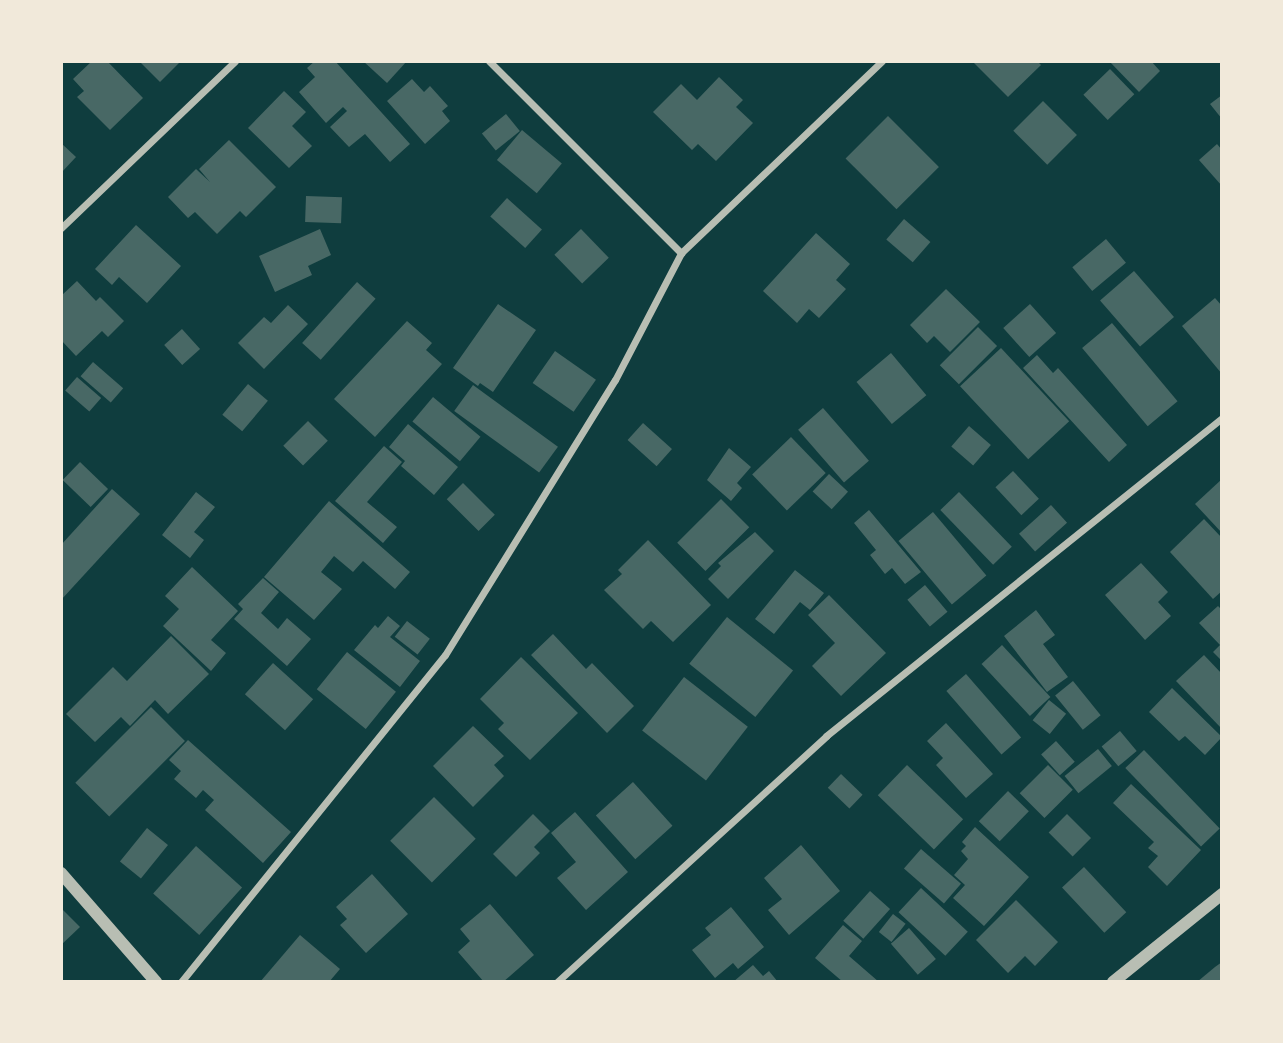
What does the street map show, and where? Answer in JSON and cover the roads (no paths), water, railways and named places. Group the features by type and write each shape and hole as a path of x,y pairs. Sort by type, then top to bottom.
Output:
{"street":[{"path":"61,228 235,61"},
{"path":"489,61 681,254"},
{"path":"181,982 444,655 615,380 681,254 882,61"},
{"path":"557,982 826,736 1222,418"},
{"path":"61,873 156,982"},
{"path":"1113,982 1222,894"}]}
